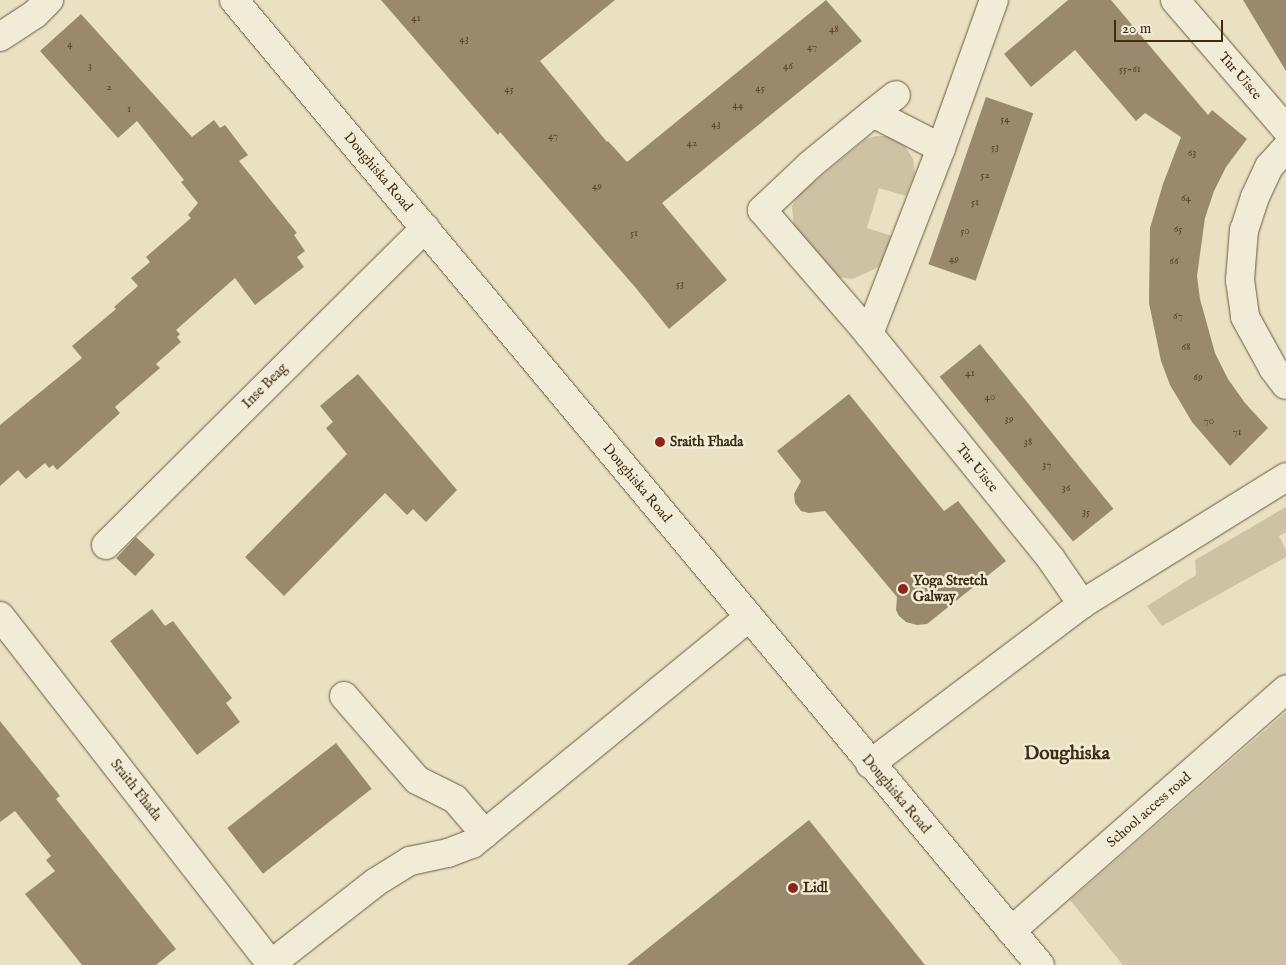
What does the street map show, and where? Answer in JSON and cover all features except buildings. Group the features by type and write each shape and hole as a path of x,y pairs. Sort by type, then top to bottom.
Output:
{"street":[{"path":"0,37 35,14 49,0"},
{"name":"Doughiska Road","path":"234,0 870,764 1040,965"},
{"path":"869,334 941,148 994,0"},
{"name":"Tur Uisce","path":"1175,0 1286,129"},
{"name":"Tur Uisce","path":"896,95 810,165 762,210 869,334 1051,560 1082,604"},
{"path":"874,113 941,148"},
{"path":"1286,148 1269,167 1255,197 1244,230 1240,280 1245,317 1273,368 1286,385"},
{"name":"Inse Beag","path":"106,544 424,228"},
{"path":"870,764 1082,604 1286,477"},
{"name":"Sraith Fhada","path":"0,616 270,964 376,882 410,861 448,853 472,844 749,617"},
{"name":"School access road","path":"1011,931 1286,690"},
{"path":"344,696 417,780 455,799 485,834"}],"shaded area":[{"path":"876,136 891,136 905,146 913,159 915,173 906,196 879,188 867,228 892,236 879,267 853,279 829,276 794,228 792,206 798,195 866,139"},
{"path":"1286,507 1286,532 1279,536 1286,550 1286,557 1162,626 1147,606 1196,575 1195,560"},
{"path":"1286,712 1286,965 1123,965 1070,900"}],"place":[{"name":"Sraith Fhada","path":"660,442"},
{"name":"Yoga Stretch Galway","path":"903,589"},
{"name":"Lidl","path":"793,888"}],"district":[{"name":"Doughiska","path":"1067,755"}]}
